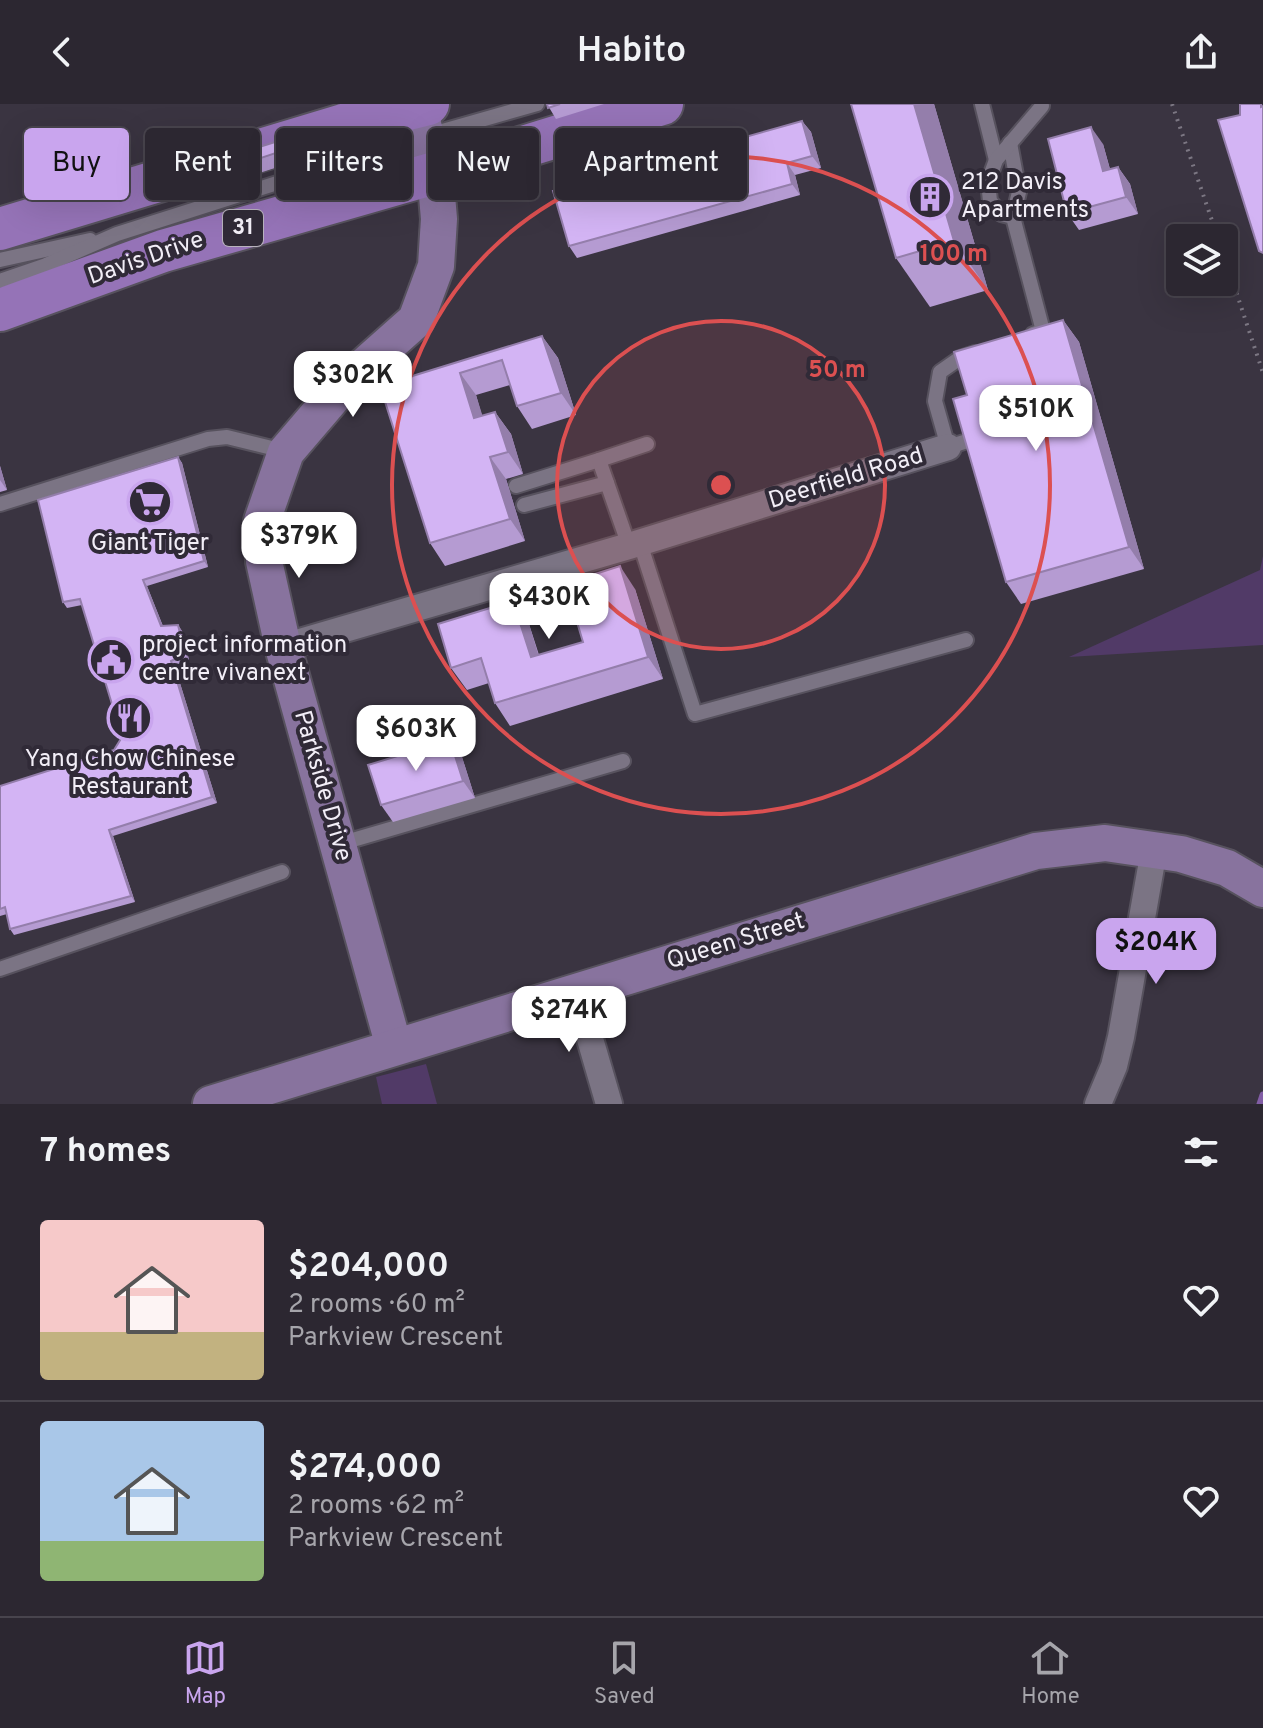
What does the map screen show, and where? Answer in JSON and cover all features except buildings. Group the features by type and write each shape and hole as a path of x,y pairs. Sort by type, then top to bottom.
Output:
{"main road":[{"name":"Davis Drive","path":"0,229 343,125 425,124 662,104"},
{"name":"Davis Drive","path":"0,310 163,251 425,124"}],"street":[{"name":"Parkside Drive","path":"394,1047 283,647 264,561 262,521 286,452 345,383 416,320 436,266 439,197 425,124"},
{"name":"Deerfield Road","path":"283,647 635,544 948,447"},
{"name":"Queen Street","path":"211,1104 1036,851 1105,843 1181,854 1227,868 1263,889"},
{"path":"1098,1104 1114,1066 1121,1037 1154,850"},
{"path":"576,991 609,1104"}],"lane":[{"path":"0,281 117,234 425,124 537,104"},
{"path":"982,104 996,160"},
{"path":"1013,217 1001,214 990,201 988,182 996,160 1042,106"},
{"path":"1010,143 1019,192 1013,217 1043,331 1016,340"},
{"path":"0,260 117,234"},
{"path":"988,349 960,358 940,372 935,401 948,447 990,435"},
{"path":"0,504 208,439 227,437 286,452"},
{"path":"516,486 647,444"},
{"path":"599,460 635,544 695,714 966,640"},
{"path":"524,505 607,483"},
{"path":"338,844 623,761"},
{"path":"0,969 282,872"}],"path":[{"path":"1172,104 1213,224"},
{"path":"1238,296 1263,373"}],"shaded area":[{"path":"1263,556 1263,645 1069,657 1260,570"},
{"path":"426,1064 437,1104 382,1104 376,1077"}],"waterway":[{"path":"1260,1104 1263,1095"}],"place":[{"name":"212 Davis Apartments","path":"930,197"},
{"name":"Giant Tiger","path":"150,502"},
{"name":"project information centre vivanext","path":"111,660"},
{"name":"Yang Chow Chinese Restaurant","path":"130,718"}]}
